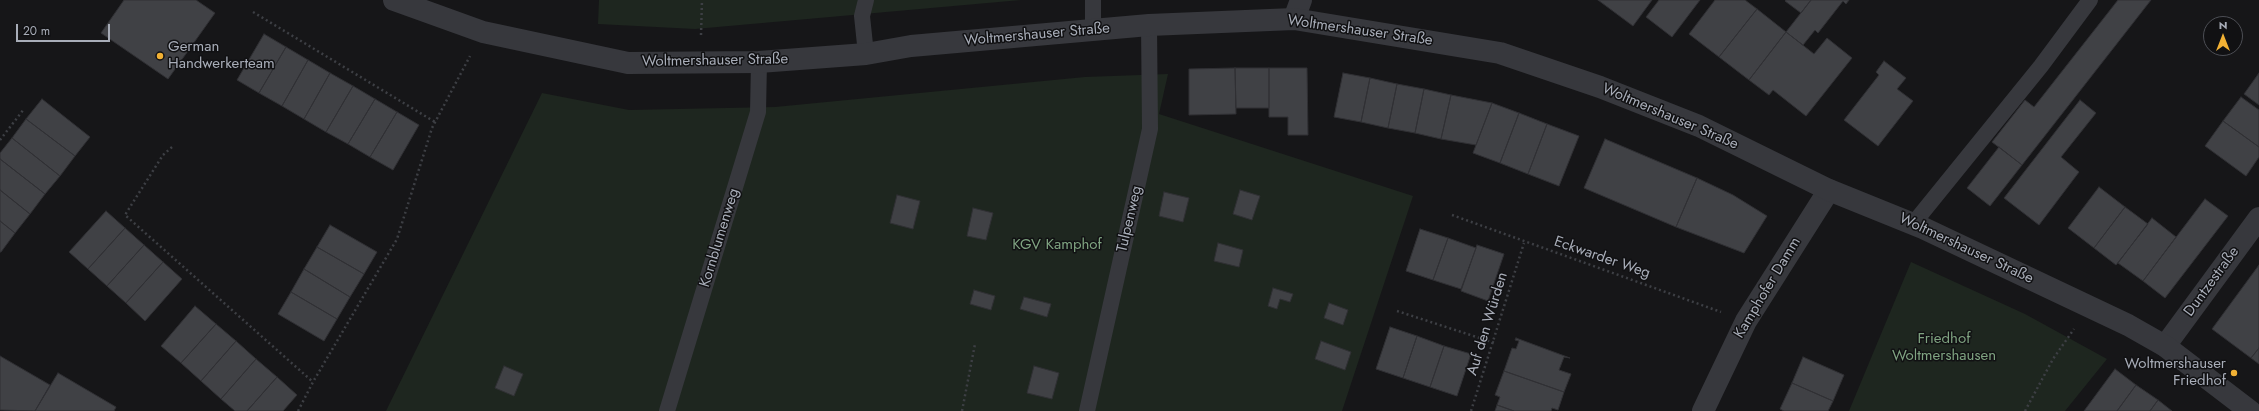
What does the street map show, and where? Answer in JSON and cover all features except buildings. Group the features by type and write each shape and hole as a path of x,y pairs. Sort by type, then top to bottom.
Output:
{"street":[{"name":"Woltmershauser Straße","path":"394,0 483,32 628,63 759,62 866,54 911,46 1148,25 1298,9 1500,53 1600,88 1699,126 1829,190 1913,224 2090,306 2165,346 2250,411"},
{"name":"Kamphofer Damm","path":"1703,411 1746,321 1829,190"},
{"name":"Duntzestraße","path":"2165,346 2259,218"}],"lane":[{"path":"866,0 862,16 866,54"},
{"path":"1093,0 1093,30"},
{"path":"1913,224 2041,66 2090,0"},
{"name":"Tulpenweg","path":"1087,411 1150,129 1148,25"},
{"name":"Kornblumenweg","path":"667,411 758,112 759,62"}],"path":[{"path":"700,63 702,0"},
{"path":"252,12 435,122"},
{"path":"298,411 313,382 397,239 435,122 483,32"},
{"path":"0,140 24,109"},
{"path":"172,147 163,155 125,215 313,382"},
{"name":"Eckwarder Weg","path":"1452,215 1524,243 1746,321"},
{"name":"Auf den Würden","path":"1472,411 1524,243"},
{"path":"2025,411 2053,359 2090,306"},
{"path":"1397,311 1494,343"},
{"path":"962,411 975,344"}],"green space":[{"path":"599,0 1021,0 695,29 598,24"},
{"name":"KGV Kamphof","path":"1168,74 1159,114 1413,196 1342,411 386,411 542,93 629,110 775,107 1085,77"},
{"name":"Friedhof Woltmershausen","path":"1911,262 2025,314 2107,359 2065,411 1849,411"}],"place":[{"name":"German Handwerkerteam","path":"160,56"},
{"name":"Woltmershauser Friedhof","path":"2234,373"}]}
